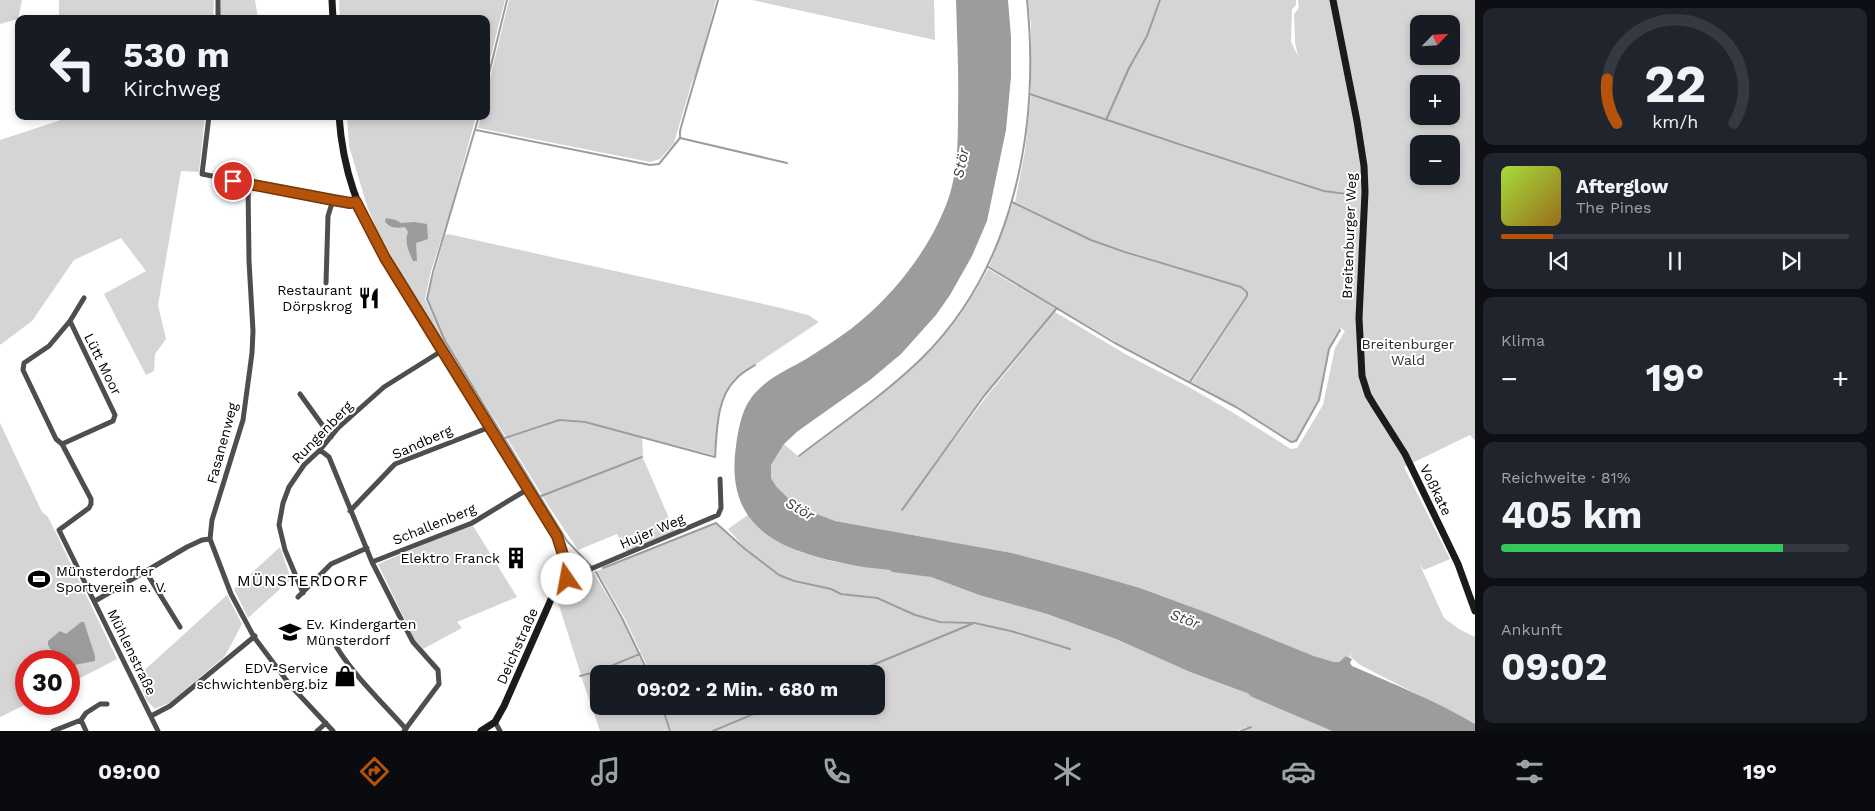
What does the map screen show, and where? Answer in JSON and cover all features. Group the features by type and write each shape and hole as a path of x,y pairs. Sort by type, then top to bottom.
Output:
{"street":[{"path":"218,0 218,15"},
{"path":"332,0 334,15"},
{"name":"Breitenburger Weg","path":"1333,0 1359,130 1364,166 1365,192 1359,318 1360,366 1364,386"},
{"path":"209,120 202,174 333,200 350,203 356,202"},
{"name":"Deichstraße","path":"340,120 346,171 356,202 385,258 550,523 564,558 560,579 504,706 495,722"},
{"name":"Fasanenweg","path":"248,184 253,331 252,353 243,420 212,520 210,539 231,594 255,636 290,685 333,731"},
{"path":"326,283 328,216 333,200"},
{"name":"Lütt Moor","path":"59,530 92,504 62,444 56,439 23,370 24,363 49,346 70,321 84,298"},
{"name":"Lütt Moor","path":"62,444 113,421 115,415 70,321"},
{"name":"Rungenberg","path":"367,548 331,564 300,595 279,525 282,503 289,487 304,465 320,450 338,428 384,387 443,350"},
{"name":"Voßkate","path":"1364,386 1374,406 1405,454 1458,564 1475,611"},
{"path":"300,394 331,437"},
{"name":"Sandberg","path":"350,511 395,464 490,426"},
{"path":"320,450 329,457 372,562 413,642 438,670 438,684 405,730 337,649 332,639"},
{"name":"Hujer Weg","path":"560,579 567,579 718,515 721,508 720,479"},
{"name":"Schallenberg","path":"372,562 480,519 528,489"},
{"name":"Mühlenstraße","path":"59,530 158,731"},
{"path":"95,601 187,547 202,540 210,539"},
{"path":"146,572 180,627"},
{"path":"151,716 170,706 255,636"},
{"path":"53,731 81,720 90,710 100,704 107,704"},
{"path":"81,720 86,731"},
{"path":"480,731 495,722 500,731"},
{"path":"317,731 326,723"}],"green space":[{"path":"0,0 22,0 19,15 15,15 15,20 0,24"},
{"path":"59,0 214,0 213,15 59,15"},
{"path":"221,0 255,0 257,15 219,15"},
{"path":"339,0 505,0 490,59 490,15 340,15"},
{"path":"509,0 716,0 698,70 692,82 674,143 660,159 650,162 478,128 480,120 490,120 490,78"},
{"path":"752,0 934,0 935,40"},
{"path":"1028,0 1159,0 1147,35 1129,67 1106,119 1031,93 1031,26"},
{"name":"Breitenburger Wald","path":"1161,0 1296,0 1296,5 1292,9 1291,42 1298,56 1295,42 1294,14 1299,8 1298,0 1475,0 1475,441 1470,435 1404,467 1450,559 1424,570 1420,565 1444,618 1459,629 1475,637 1475,724 1360,665 1351,657 1350,651 1350,657 1346,656 1339,662 1334,662 1314,656 1140,588 1088,573 1012,553 835,521 796,506 776,486 771,478 771,465 784,444 799,457 874,400 911,369 957,319 988,269 1056,309 984,395 901,511 986,397 1055,312 1127,355 1232,412 1291,449 1297,448 1323,405 1335,348 1345,331 1341,328 1329,349 1319,400 1296,440 1292,442 1236,406 1192,382 1248,296 1248,291 1242,287 1091,239 1015,202 1025,151 1031,95 1324,191 1347,196 1346,194 1324,190 1107,119 1129,68 1147,36"},
{"path":"61,120 205,120 199,172 181,171 158,305 166,339 155,354 154,371 146,375 104,294 146,271 121,238 74,260 32,321 0,345 0,140"},
{"path":"347,120 475,120 449,216 431,271 425,299 444,341 441,342 377,230 367,206 349,146"},
{"path":"1013,203 1090,240 1125,253 1241,288 1246,292 1246,296 1190,381 1116,342 989,267"},
{"path":"448,234 777,307 808,315 819,322 735,378 721,402 714,455 585,422 558,419 506,437 445,341 427,299 445,235"},
{"path":"558,421 585,423 642,438 643,456 542,495 507,438"},
{"path":"0,423 42,512 48,517 117,659 80,678 80,650 15,650 15,710 0,717"},
{"path":"643,458 675,532 627,552 617,534 578,550 542,496"},
{"path":"748,515 772,538 786,546 815,557 863,567 871,566 931,577 979,595 1047,614 1116,639 1190,672 1247,693 1252,697 1332,731 1242,731 1248,729 1247,727 1238,731 715,731 753,715 885,715 885,665 875,665 975,623 1010,631 1074,651 1011,630 975,622 940,621 915,615 877,598 841,593 794,581 779,575 745,548 728,529"},
{"path":"472,524 517,597 457,622 462,628 423,649 414,639 378,564"},
{"path":"716,524 744,549 779,575 793,582 841,594 876,599 915,616 940,622 973,623 872,665 647,665 624,617 597,571"},
{"path":"280,547 291,579 248,618 234,589"},
{"path":"592,570 621,618 639,654 613,665 590,665 590,673 581,675 557,599 569,580"},
{"path":"227,595 242,624 225,656 171,702 155,709 147,701 137,677"},
{"path":"639,656 644,665 616,665"},
{"path":"590,674 590,702 581,676"},
{"path":"594,715 664,715 669,731 600,731"},
{"path":"666,715 750,715 712,731 671,731"}],"water":[{"name":"Stör","path":"956,0 1008,0 1011,37 1011,77 1006,130 987,221 972,256 950,295 936,315 901,354 870,380 798,431 784,444 771,465 771,478 776,486 796,506 835,521 1012,553 1088,573 1140,588 1314,656 1339,662 1346,656 1352,659 1350,663 1352,666 1430,700 1475,724 1475,731 1332,731 1252,697 1247,693 1190,672 1116,639 1047,614 979,595 931,577 837,562 788,547 768,535 752,520 740,501 735,477 738,431 748,403 763,385 833,342 857,324 888,296 920,255 937,225 949,198 955,174 957,148"},
{"path":"386,218 401,223 427,224 428,239 416,243 417,261 413,261 409,251 407,243 408,232 405,227 391,227 385,221"},
{"path":"81,622 84,622 95,661 80,664 80,650 51,650 48,641 60,631 66,634"}],"waterway":[{"path":"490,70 507,0"},
{"path":"476,130 650,165 659,164 680,138 680,131 718,0"},
{"path":"799,456 877,397 921,359 953,322 979,282 999,238 1014,193 1024,145 1029,97 1030,48 1027,0"},
{"path":"1106,120 1129,68 1147,36 1160,0"},
{"path":"1030,94 1324,191 1346,194"},
{"path":"478,120 433,272 427,299 445,341 567,541 592,567"},
{"path":"680,138 787,163"},
{"path":"1012,202 1091,240 1241,287 1247,292 1247,296 1190,382"},
{"path":"988,267 1115,343 1236,407 1291,442 1296,441 1319,400 1329,349 1340,330"},
{"path":"902,510 984,396 1057,308"},
{"path":"505,438 559,420 585,422 715,457 717,426 721,405 729,387 738,377 755,365"},
{"path":"541,496 642,457"},
{"path":"603,568 716,523 745,549 779,575 794,581 831,589 841,594 877,598 915,615 940,622 975,623 1011,631 1070,649"},
{"path":"596,572 622,618 645,665"},
{"path":"873,665 974,623"},
{"path":"580,676 599,671 640,654"},
{"path":"665,715 670,731"},
{"path":"713,731 751,715"},
{"path":"1241,731 1251,727"}],"place":[{"name":"Restaurant Dörpskrog","path":"369,298"},
{"name":"Elektro Franck","path":"516,558"},
{"name":"Münsterdorfer Sportverein e. V.","path":"39,579"},
{"name":"Ev. Kindergarten Münsterdorf","path":"290,632"},
{"name":"EDV-Service schwichtenberg.biz","path":"345,676"}],"district":[{"name":"MÜNSTERDORF","path":"303,580"}],"route":[{"path":"233,181 350,203 356,202 366,225 385,258 550,523 557,536 564,558 560,579 567,579"}]}
